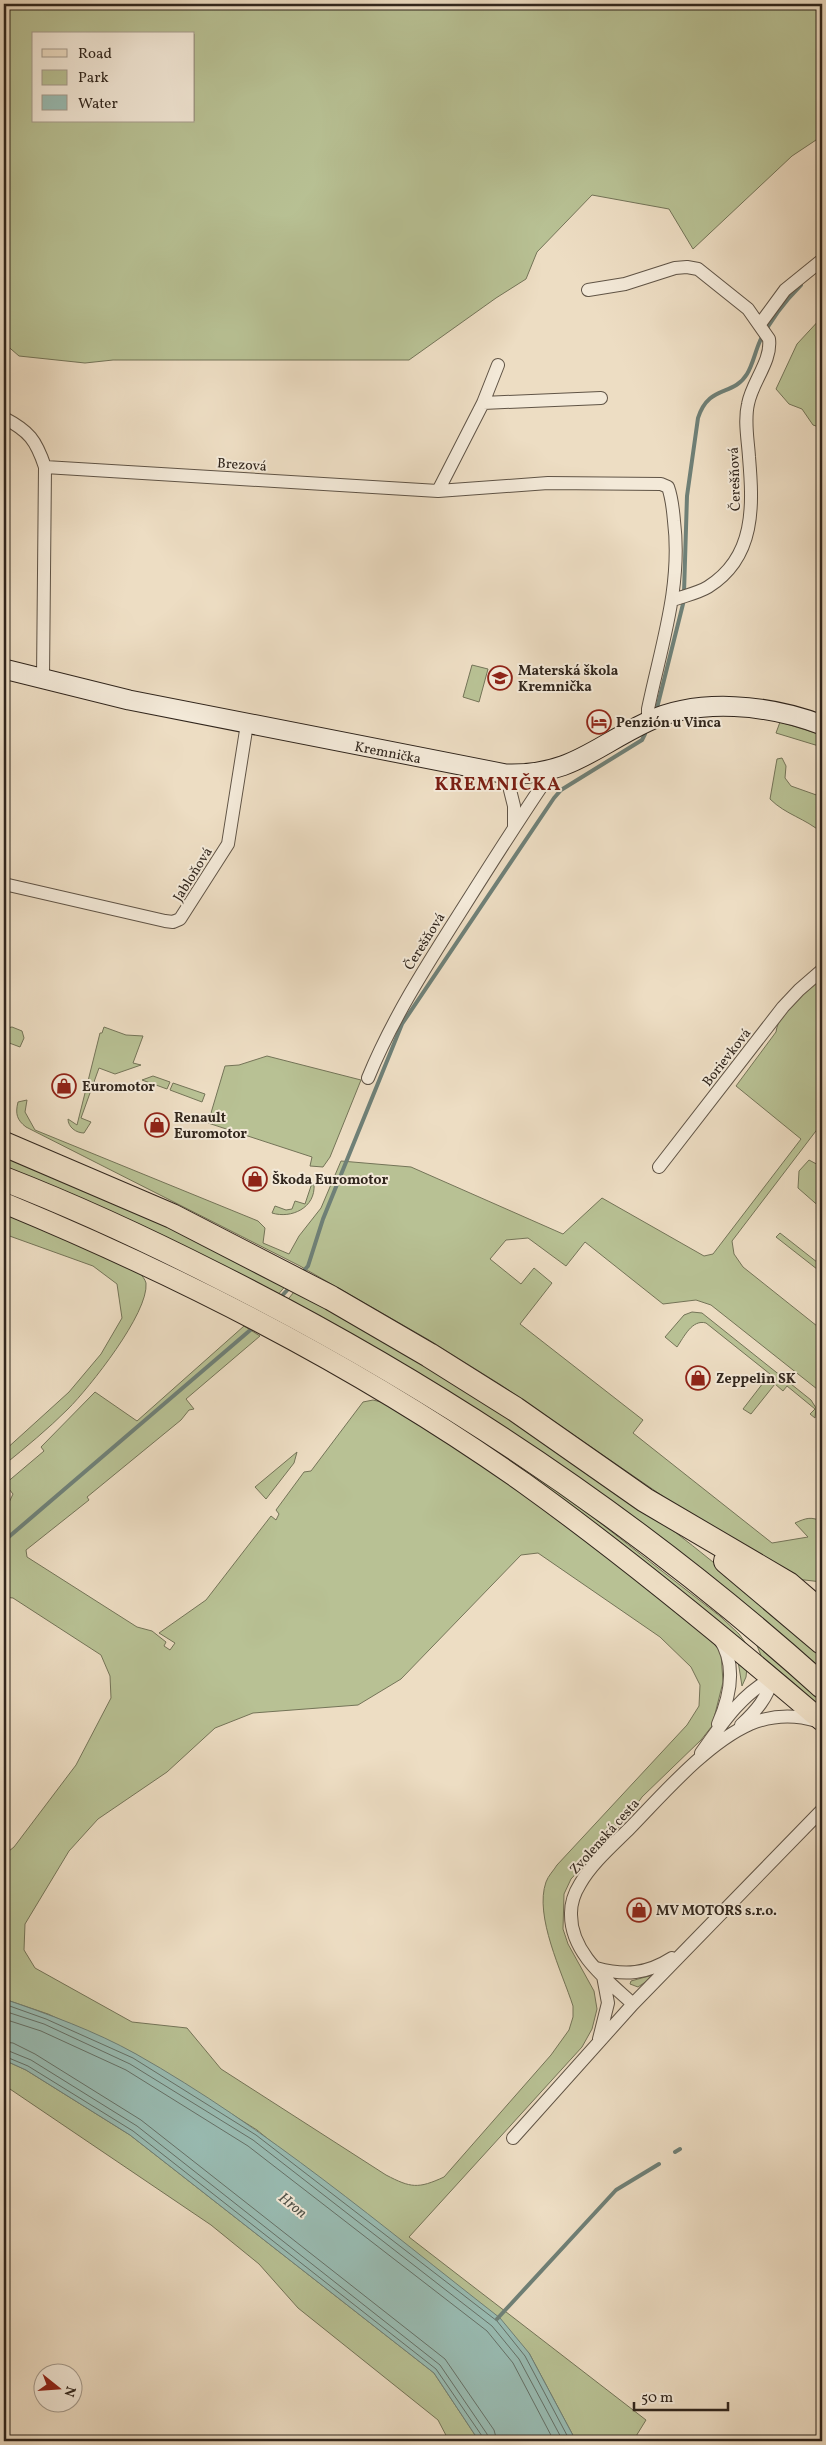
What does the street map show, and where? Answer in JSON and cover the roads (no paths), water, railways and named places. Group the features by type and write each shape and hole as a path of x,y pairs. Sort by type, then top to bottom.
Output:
{"highway":[{"path":"4,1144 172,1216 297,1279 429,1355 677,1519 788,1584 822,1613"},
{"path":"94,1167 122,1193"},
{"path":"4,1178 113,1225 267,1314 430,1394 556,1476 636,1534 716,1596 822,1686"},
{"path":"677,1519 822,1642"},
{"path":"788,1584 822,1590"}],"main road":[{"path":"4,1203 132,1259 267,1314 364,1382 480,1454 573,1521 714,1630 822,1721"}],"street":[{"path":"761,326 786,290 822,260"},
{"name":"Čerešňová","path":"588,290 625,284 687,266 698,269 711,277 748,309 769,339 767,356 748,404 746,422 752,513 746,537 736,559 724,575 707,588 675,599"},
{"path":"438,491 483,403 498,365"},
{"path":"483,403 601,398"},
{"path":"4,418 28,432 37,444 45,466 43,678"},
{"name":"Brezová","path":"45,466 438,491 548,483 649,483 668,487 676,541 675,599"},
{"path":"648,721 648,709 675,599"},
{"name":"Kremnička","path":"4,669 121,699 506,774 529,775 552,771 579,761 648,721 696,709 745,708 782,713 822,725"},
{"name":"Jabloňová","path":"4,884 165,921 173,922 180,919 228,844 247,724"},
{"name":"Čerešňová","path":"368,1078 383,1042 412,988 514,826 552,771"},
{"path":"506,774 514,806 514,826"},
{"name":"Borievková","path":"659,1167 783,1007 822,970"},
{"name":"Zvolenská cesta","path":"714,1630 724,1645 729,1662 730,1678 724,1709 714,1735"},
{"name":"Zvolenská cesta","path":"633,2004 585,1957 573,1929 571,1913 579,1885 600,1858 694,1763 714,1735 758,1685 773,1678"},
{"name":"Zvolenská cesta","path":"727,1739 756,1711 768,1695 773,1678"},
{"name":"Zvolenská cesta","path":"694,1763 748,1725 781,1716 796,1716 822,1721"},
{"name":"Zvolenská cesta","path":"513,2138 633,2004 822,1810"},
{"name":"Zvolenská cesta","path":"599,1972 627,1974 642,1972 669,1960 689,1947"},
{"name":"Zvolenská cesta","path":"592,2049 599,2037 608,2003 599,1972"}],"water":[{"name":"Hron","path":"4,1999 88,2030 136,2054 232,2114 323,2179 500,2318 529,2353 576,2441 479,2441 434,2373 130,2135 26,2070 4,2060"}],"waterway":[{"path":"684,593 687,496 698,418 708,400 735,386 747,374 768,326 801,285"},
{"path":"657,708 684,600"},
{"path":"301,1274 308,1266 323,1219 402,1024 554,798 561,790 642,740 645,734"},
{"path":"280,1298 290,1287"},
{"path":"4,1541 255,1326"},
{"path":"675,2152 680,2149"},
{"path":"497,2319 616,2190 659,2164"}],"place":[{"name":"Materská škola Kremnička","path":"500,678"},
{"name":"Penzión u Vinca","path":"599,722"},
{"name":"Euromotor","path":"64,1086"},
{"name":"Renault Euromotor","path":"157,1125"},
{"name":"Škoda Euromotor","path":"255,1179"},
{"name":"Zeppelin SK","path":"698,1378"},
{"name":"MV MOTORS s.r.o.","path":"639,1910"}],"district":[{"name":"KREMNIČKA","path":"498,783"}]}
